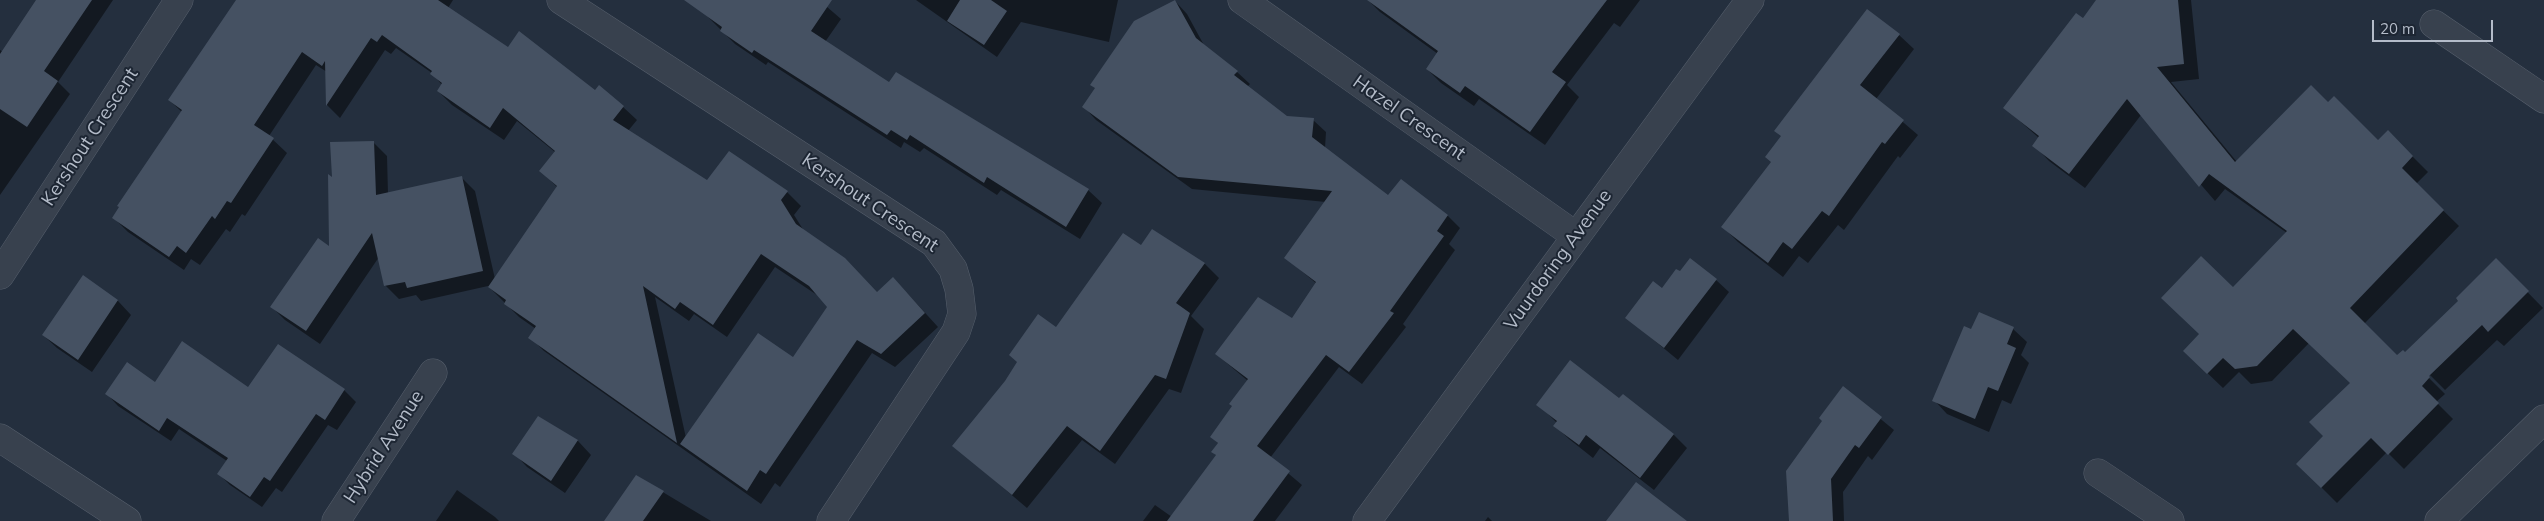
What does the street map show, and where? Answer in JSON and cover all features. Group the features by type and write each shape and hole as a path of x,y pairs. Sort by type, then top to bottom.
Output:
{"street":[{"name":"Kershout Crescent","path":"0,275 179,0"},
{"name":"Kershout Crescent","path":"561,0 934,243 953,269 960,289 962,314 956,332 832,521"},
{"name":"Hazel Crescent","path":"1242,0 1576,236"},
{"name":"Vuurdoring Avenue","path":"1367,521 1750,0"},
{"path":"2434,24 2544,99"},
{"name":"Hybrid Avenue","path":"336,521 433,373"},
{"path":"2439,521 2544,419"},
{"path":"0,438 127,521"},
{"path":"2098,473 2170,521"}],"building":[{"path":"36,0 92,0 44,71 58,81 27,127 0,109 0,54"},
{"path":"236,0 438,0 508,47 519,31 595,90 599,85 624,106 613,120 707,180 729,151 788,191 781,200 796,224 845,258 877,292 893,277 925,313 881,354 857,340 766,474 760,470 747,491 680,444 758,333 793,357 827,307 809,286 761,254 713,325 680,302 675,309 643,286 677,443 528,338 536,326 504,304 506,300 488,287 557,186 539,171 555,151 503,108 490,128 437,91 442,83 430,74 432,71 382,35 377,42 371,38 326,106 325,61 322,66 302,52 254,125 274,138 231,203 227,201 215,219 212,216 186,253 177,246 169,257 112,218 119,207 117,206 182,110 168,100"},
{"path":"684,0 832,0 811,31 889,82 896,72 1089,189 1066,227 987,177 984,183 910,135 907,140 891,130 887,135 754,50 752,53 720,31 722,27"},
{"path":"960,0 991,0 1007,11 984,45 947,21"},
{"path":"1175,0 1196,38 1238,71 1234,75 1287,116 1314,118 1312,137 1388,195 1401,179 1448,215 1437,231 1444,236 1390,311 1394,313 1349,372 1326,355 1257,446 1290,471 1253,521 1167,521 1216,455 1211,452 1218,443 1210,437 1232,406 1229,404 1248,379 1215,354 1258,297 1292,318 1316,282 1284,258 1332,191 1178,177 1082,107 1095,88 1090,85 1134,21"},
{"path":"1367,0 1607,0 1552,72 1566,82 1530,132 1465,86 1460,93 1426,69 1438,51"},
{"path":"2096,0 2178,0 2184,64 2157,67 2235,162 2311,85 2328,102 2334,96 2378,140 2388,130 2413,156 2402,168 2444,210 2350,308 2397,355 2403,350 2405,352 2458,301 2456,298 2496,258 2529,291 2488,332 2482,325 2429,376 2422,386 2439,403 2388,455 2371,438 2321,488 2296,464 2323,436 2309,422 2350,383 2293,329 2257,366 2235,369 2223,358 2207,374 2183,351 2199,334 2161,298 2201,256 2233,287 2287,231 2209,174 2199,187 2127,99 2069,174 2032,146 2039,136 2003,108 2076,13 2083,18"},
{"path":"1867,9 1900,34 1860,85 1904,120 1885,144 1882,142 1829,216 1822,211 1792,249 1783,242 1768,263 1721,227 1771,162 1765,157 1781,136 1774,131"},
{"path":"374,141 376,195 462,176 483,271 407,288 405,282 384,286 372,233 306,331 270,307 318,238 329,246 328,174 332,177 330,142"},
{"path":"1152,229 1205,263 1176,303 1190,313 1166,379 1155,375 1100,451 1067,426 1012,495 952,446 1005,381 1017,362 1009,355 1038,314 1056,327 1123,233 1141,245"},
{"path":"1690,258 1717,279 1664,348 1625,318 1653,281 1662,288 1676,269 1680,271"},
{"path":"83,275 118,300 78,360 42,335"},
{"path":"1979,312 2014,327 2007,344 2016,348 1998,391 1988,387 1975,419 1932,401 1964,326 1971,329"},
{"path":"182,341 248,387 278,344 345,389 325,420 316,414 270,481 264,477 250,497 217,474 228,458 167,418 159,431 105,394 127,362 155,382"},
{"path":"1570,360 1619,398 1623,394 1674,434 1640,478 1586,435 1579,445 1553,426 1557,421 1536,405"},
{"path":"1843,386 1882,417 1859,448 1855,445 1831,479 1833,521 1789,521 1786,471 1822,421 1819,418"},
{"path":"538,416 578,440 551,481 512,454"},
{"path":"636,475 664,491 643,521 604,521"},
{"path":"1636,482 1687,521 1606,521"}]}
